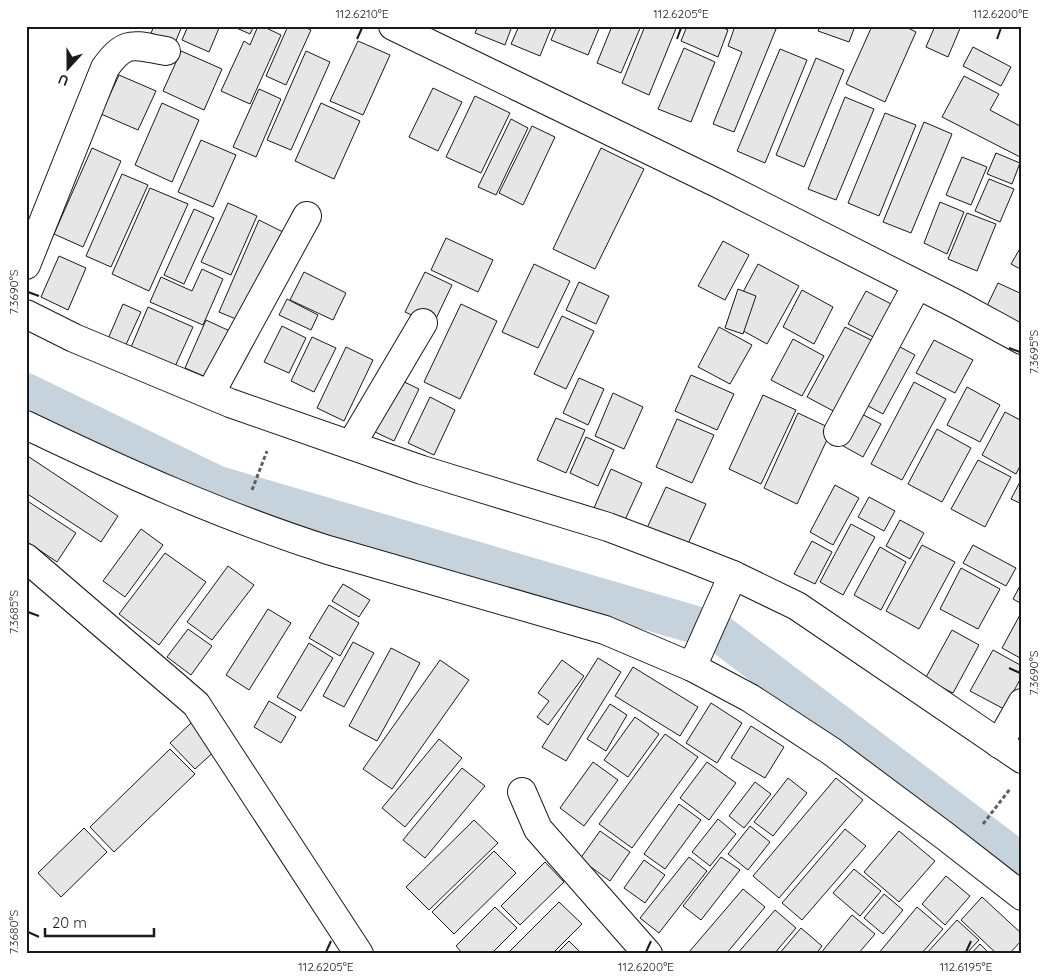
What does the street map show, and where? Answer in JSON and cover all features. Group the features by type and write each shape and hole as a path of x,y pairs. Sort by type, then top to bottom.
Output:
{"street":[{"path":"394,26 728,188 956,304 1022,340"},
{"path":"26,265 105,68 122,49 132,46 166,51"},
{"path":"210,394 307,216"},
{"path":"838,432 917,285"},
{"path":"28,319 210,394 295,426 443,477 608,527 690,558 728,586 797,606 1022,760"},
{"path":"351,445 423,323"},
{"path":"26,425 181,496 286,536 328,550 605,630 694,663 831,751 946,836 1022,896"},
{"path":"26,558 196,704 360,954"},
{"path":"694,663 728,586"},
{"path":"999,744 1022,703"},
{"path":"522,792 538,829 648,954"}],"path":[{"path":"249,496 267,451"},
{"path":"982,824 1010,789"}],"building":[{"path":"154,26 182,26 175,43 151,33"},
{"path":"188,26 215,26 219,28 209,52 182,40"},
{"path":"232,26 254,26 250,34"},
{"path":"258,26 281,35 250,104 221,91 244,41 250,45"},
{"path":"288,26 302,26 311,30 286,85 266,76"},
{"path":"478,26 512,26 505,45 475,33"},
{"path":"519,26 552,26 540,56 511,44"},
{"path":"557,26 600,26 588,55 551,40"},
{"path":"612,26 641,26 621,73 597,63"},
{"path":"645,26 677,26 649,95 622,83"},
{"path":"687,26 719,26 728,30 718,57 681,41"},
{"path":"735,26 769,26 776,29 734,132 713,124 742,52 728,46"},
{"path":"820,26 855,26 849,42 818,31"},
{"path":"872,26 904,26 916,32 885,102 846,84"},
{"path":"935,26 961,26 948,57 926,47"},
{"path":"358,41 390,55 363,115 330,101"},
{"path":"973,47 1011,67 1001,86 963,66"},
{"path":"684,48 715,62 691,122 658,109"},
{"path":"780,49 807,60 765,163 737,151"},
{"path":"181,51 222,69 204,110 163,91"},
{"path":"306,51 330,62 291,150 267,140"},
{"path":"816,58 844,70 804,167 776,155"},
{"path":"119,75 156,91 138,130 101,114"},
{"path":"964,76 999,94 990,110 1022,127 1022,158 942,117"},
{"path":"433,88 462,102 438,151 409,137"},
{"path":"259,89 281,99 256,157 233,147"},
{"path":"475,96 510,113 481,173 446,157"},
{"path":"845,97 874,109 836,200 808,189"},
{"path":"162,103 199,120 172,182 135,165"},
{"path":"321,103 360,121 334,179 295,161"},
{"path":"885,113 916,125 879,216 848,203"},
{"path":"511,119 528,128 496,195 478,187"},
{"path":"924,122 952,134 911,233 883,222"},
{"path":"532,126 555,137 523,205 499,193"},
{"path":"201,140 236,155 213,207 178,192"},
{"path":"92,148 121,161 83,247 54,234"},
{"path":"601,148 644,169 595,269 553,249"},
{"path":"996,153 1020,163 1012,184 987,174"},
{"path":"962,157 987,167 971,205 946,195"},
{"path":"122,174 148,185 111,267 86,256"},
{"path":"989,179 1014,189 1000,222 975,211"},
{"path":"150,188 188,204 149,291 112,274"},
{"path":"940,202 964,212 947,254 924,243"},
{"path":"228,203 257,216 231,275 201,262"},
{"path":"194,209 214,218 184,284 164,275"},
{"path":"967,213 996,224 977,271 948,259"},
{"path":"259,220 283,232 243,322 219,312"},
{"path":"446,238 493,260 478,292 431,270"},
{"path":"723,241 749,255 725,300 698,286"},
{"path":"1022,245 1022,270 1011,264"},
{"path":"59,256 86,268 68,310 41,297"},
{"path":"534,264 570,281 538,348 502,332"},
{"path":"758,264 799,286 767,344 727,322"},
{"path":"202,269 223,279 203,325 150,302 161,277 192,291"},
{"path":"304,272 346,293 333,320 290,300"},
{"path":"425,272 452,285 433,325 405,312"},
{"path":"579,282 609,296 596,324 566,310"},
{"path":"998,283 1022,294 1022,320 1020,324 986,308"},
{"path":"738,289 756,296 743,334 725,328"},
{"path":"802,290 833,307 814,344 783,327"},
{"path":"866,291 899,308 881,341 848,324"},
{"path":"287,299 318,315 311,330 279,315"},
{"path":"123,304 141,312 124,349 107,341"},
{"path":"461,304 497,321 460,399 424,382"},
{"path":"148,307 193,327 173,371 129,352"},
{"path":"562,316 594,331 566,389 534,374"},
{"path":"206,320 234,333 213,380 185,368"},
{"path":"282,326 306,338 289,373 264,362"},
{"path":"719,327 752,345 730,384 698,367"},
{"path":"845,327 877,343 839,414 807,397"},
{"path":"312,337 336,348 314,392 291,381"},
{"path":"793,339 824,356 802,396 771,380"},
{"path":"934,340 973,360 955,393 916,373"},
{"path":"889,341 915,355 883,414 857,400"},
{"path":"346,347 373,360 344,421 317,408"},
{"path":"691,375 734,394 717,430 675,411"},
{"path":"579,378 604,389 588,425 563,413"},
{"path":"398,379 419,389 394,441 373,431"},
{"path":"914,382 946,399 902,480 871,464"},
{"path":"967,387 1000,405 980,442 947,425"},
{"path":"613,393 643,407 624,449 595,436"},
{"path":"763,395 796,410 761,484 729,469"},
{"path":"430,397 455,410 434,455 408,443"},
{"path":"854,410 881,424 863,457 836,442"},
{"path":"1005,412 1022,421 1022,462 1016,474 982,455"},
{"path":"798,413 832,429 797,504 764,488"},
{"path":"556,418 585,430 566,473 537,460"},
{"path":"677,419 714,435 692,483 656,467"},
{"path":"937,429 971,448 942,502 908,484"},
{"path":"586,437 614,450 598,486 570,473"},
{"path":"26,455 118,516 101,542 26,493"},
{"path":"978,460 1011,477 985,527 951,509"},
{"path":"611,469 642,483 624,522 594,508"},
{"path":"1022,478 1022,504 1011,499"},
{"path":"835,485 859,498 833,545 810,532"},
{"path":"666,487 706,504 687,546 647,528"},
{"path":"869,497 895,511 884,531 858,517"},
{"path":"26,500 76,533 57,562 26,541"},
{"path":"900,520 924,533 910,559 886,546"},
{"path":"851,524 875,537 843,595 820,582"},
{"path":"141,529 163,545 125,597 103,581"},
{"path":"812,541 832,552 815,584 794,574"},
{"path":"922,545 955,562 919,629 886,611"},
{"path":"973,545 1016,568 1006,586 963,563"},
{"path":"880,547 906,562 881,610 854,595"},
{"path":"165,553 206,582 159,645 119,614"},
{"path":"228,566 254,585 212,640 187,622"},
{"path":"961,568 1000,589 978,629 940,609"},
{"path":"1022,582 1022,604 1013,599"},
{"path":"343,584 370,600 359,617 332,601"},
{"path":"329,605 359,623 340,656 309,638"},
{"path":"268,609 291,623 249,690 226,675"},
{"path":"1022,613 1022,659 1002,648"},
{"path":"188,629 212,646 191,675 167,657"},
{"path":"952,630 979,645 953,693 925,679"},
{"path":"353,642 374,653 344,707 323,696"},
{"path":"309,643 333,658 301,711 277,697"},
{"path":"391,648 420,663 377,741 349,726"},
{"path":"993,650 1022,666 1022,676 1004,709 970,691"},
{"path":"598,658 621,672 566,761 542,747"},
{"path":"440,660 469,680 392,789 363,769"},
{"path":"562,660 584,676 548,725 537,717 549,701 538,693"},
{"path":"633,667 698,707 680,736 615,696"},
{"path":"269,701 296,717 281,743 254,727"},
{"path":"711,703 742,723 717,763 686,743"},
{"path":"610,704 627,715 606,751 587,739"},
{"path":"635,717 659,734 628,777 604,760"},
{"path":"191,723 217,749 195,769 170,743"},
{"path":"751,726 784,747 765,778 731,758"},
{"path":"665,734 698,757 632,848 599,824"},
{"path":"439,739 462,758 405,827 382,808"},
{"path":"170,749 195,774 114,852 90,827"},
{"path":"593,762 618,780 584,826 560,808"},
{"path":"707,762 736,783 709,820 680,798"},
{"path":"462,768 485,786 425,858 403,840"},
{"path":"788,778 807,793 773,836 754,822"},
{"path":"836,778 863,800 779,898 753,876"},
{"path":"755,782 771,794 744,828 729,816"},
{"path":"679,804 701,820 665,869 644,854"},
{"path":"718,819 736,834 710,866 692,852"},
{"path":"474,820 498,843 429,910 406,887"},
{"path":"750,826 770,842 748,870 728,854"},
{"path":"84,828 107,852 61,897 38,873"},
{"path":"845,829 866,846 802,920 782,903"},
{"path":"600,831 630,852 610,881 580,859"},
{"path":"899,831 935,861 899,902 864,872"},
{"path":"494,851 516,873 454,934 432,912"},
{"path":"689,857 707,871 659,933 640,918"},
{"path":"721,857 740,870 701,920 683,906"},
{"path":"644,860 665,875 645,903 624,888"},
{"path":"545,862 564,882 520,925 501,906"},
{"path":"854,869 881,891 860,916 833,893"},
{"path":"946,876 970,896 945,925 922,904"},
{"path":"743,889 765,907 726,954 692,954 689,952"},
{"path":"884,894 903,910 883,934 864,918"},
{"path":"982,897 1022,934 1022,940 1009,954 997,954 961,920"},
{"path":"559,902 582,924 552,954 507,954"},
{"path":"495,907 517,928 491,954 463,954 456,946"},
{"path":"917,907 943,929 921,954 878,954"},
{"path":"775,910 796,928 774,954 737,954"},
{"path":"852,915 875,934 858,954 820,954"},
{"path":"957,920 979,940 966,954 926,954"},
{"path":"801,928 822,946 816,954 779,954"},
{"path":"569,941 582,954 556,954"},
{"path":"980,944 990,954 971,954"}],"waterway":[{"path":"26,392 218,485 716,631 1022,863"}]}
